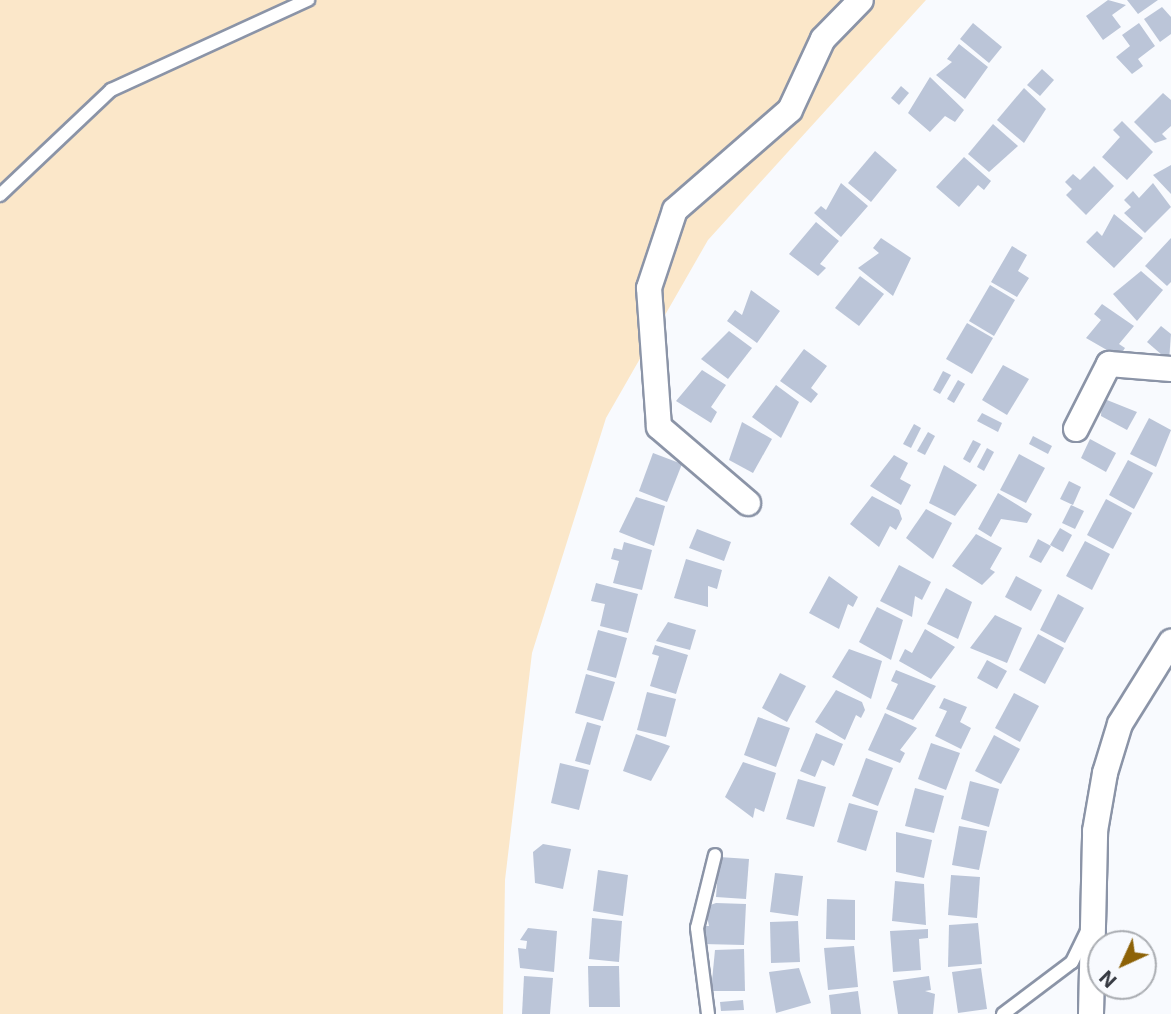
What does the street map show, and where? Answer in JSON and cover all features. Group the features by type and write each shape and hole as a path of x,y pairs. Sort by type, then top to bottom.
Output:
{"street":[{"path":"748,503 659,427 649,288 675,210 790,110 823,39 861,0"},
{"path":"1076,429 1108,364 1171,369"},
{"path":"1091,1014 1095,831 1105,773 1120,724 1171,642"}],"lane":[{"path":"0,195 111,90 308,0"},
{"path":"708,1014 697,928 715,855"},
{"path":"1003,1014 1072,962 1094,918"}],"shaded area":[{"path":"0,0 926,0 708,240 606,418 532,653 505,880 503,1014 0,1014"}],"building":[{"path":"1108,0 1126,5 1112,15 1121,27 1103,40 1086,16"},
{"path":"1127,0 1158,0 1138,14"},
{"path":"1162,7 1171,17 1171,34 1160,42 1144,19"},
{"path":"973,23 1002,47 989,63 960,39"},
{"path":"1139,23 1155,46 1138,59 1143,66 1132,74 1116,57 1130,46 1122,35"},
{"path":"959,44 988,67 965,99 936,75 952,62 947,59"},
{"path":"1042,69 1054,80 1040,96 1027,85"},
{"path":"930,77 964,110 955,122 945,116 930,132 908,113"},
{"path":"901,86 909,93 899,105 891,98"},
{"path":"1024,88 1046,109 1024,143 997,120"},
{"path":"1163,93 1171,100 1171,126 1162,134 1167,139 1155,143 1134,122"},
{"path":"1122,121 1153,152 1127,180 1102,157 1120,137 1113,130"},
{"path":"993,124 1018,146 989,172 968,154"},
{"path":"875,151 897,170 871,202 848,183"},
{"path":"964,157 991,181 984,190 978,185 959,207 936,187"},
{"path":"1171,165 1171,194 1153,175"},
{"path":"1094,166 1114,186 1086,215 1066,195 1072,189 1065,182 1073,174 1080,180"},
{"path":"841,183 868,206 841,237 814,213 821,206 826,210"},
{"path":"1153,183 1171,207 1145,233 1124,213 1131,207 1124,200 1133,191 1139,198"},
{"path":"1114,214 1143,238 1114,268 1086,242 1097,231 1102,236"},
{"path":"816,222 839,241 820,264 826,268 818,276 789,254"},
{"path":"881,238 911,258 893,296 858,268 879,253 873,248"},
{"path":"1171,238 1171,282 1167,286 1145,266"},
{"path":"1012,246 1027,255 1018,271 1029,278 1017,297 991,282"},
{"path":"1141,271 1163,290 1137,321 1113,294"},
{"path":"860,276 884,294 859,326 835,308"},
{"path":"990,285 1015,300 994,336 969,321"},
{"path":"751,290 780,311 757,343 727,321 735,310 742,315"},
{"path":"1102,304 1134,326 1119,344 1125,348 1119,357 1086,338 1101,320 1094,314"},
{"path":"967,323 993,338 972,374 946,359"},
{"path":"1161,326 1171,334 1169,361 1147,342"},
{"path":"729,331 752,348 728,379 701,359"},
{"path":"804,349 827,366 811,388 818,394 811,403 780,381"},
{"path":"1003,365 1029,379 1007,415 982,400"},
{"path":"702,370 726,385 711,407 717,412 711,423 676,401"},
{"path":"943,371 951,375 940,394 933,390"},
{"path":"958,380 965,384 954,403 947,399"},
{"path":"776,385 799,402 781,438 752,417"},
{"path":"1102,398 1137,412 1127,430 1101,416"},
{"path":"982,413 1002,423 998,432 977,421"},
{"path":"1149,418 1171,430 1156,467 1130,454"},
{"path":"742,422 772,439 753,473 729,460"},
{"path":"914,424 921,428 911,448 903,444"},
{"path":"928,432 935,436 925,455 917,451"},
{"path":"1033,436 1052,446 1048,454 1029,444"},
{"path":"1090,439 1116,453 1106,472 1081,458"},
{"path":"973,440 981,444 970,463 963,459"},
{"path":"987,448 994,452 984,471 977,467"},
{"path":"653,453 682,464 667,502 639,491"},
{"path":"1019,454 1045,468 1026,503 1000,490"},
{"path":"894,455 908,463 900,479 911,485 901,505 870,486"},
{"path":"1128,460 1153,473 1134,509 1109,495"},
{"path":"944,465 977,485 955,516 929,503"},
{"path":"1069,481 1081,487 1073,505 1060,499"},
{"path":"998,493 1032,514 1027,523 1001,519 991,537 978,529"},
{"path":"872,496 899,510 902,519 896,530 890,526 879,547 850,524"},
{"path":"636,497 665,506 654,546 619,532"},
{"path":"1106,499 1132,513 1113,549 1087,535"},
{"path":"1071,505 1084,511 1075,529 1062,523"},
{"path":"926,509 952,523 933,559 906,538"},
{"path":"1060,528 1072,535 1063,552 1050,545"},
{"path":"697,529 731,542 724,561 689,548"},
{"path":"976,534 1002,548 990,569 995,572 982,585 952,566"},
{"path":"1038,539 1051,546 1041,563 1029,557"},
{"path":"1085,541 1110,554 1092,590 1066,576"},
{"path":"624,542 652,550 642,590 613,583 619,561 611,559 614,548 622,550"},
{"path":"686,559 722,570 717,589 708,586 708,607 674,598"},
{"path":"899,565 931,582 922,600 915,596 912,617 880,601"},
{"path":"829,576 858,597 853,607 848,604 839,629 809,613"},
{"path":"1016,576 1042,590 1031,611 1005,597"},
{"path":"596,583 638,594 628,633 600,626 605,604 591,601"},
{"path":"946,588 972,602 958,639 927,624"},
{"path":"1058,594 1084,608 1065,643 1040,630"},
{"path":"877,607 903,620 891,660 859,642"},
{"path":"995,615 1022,628 1007,663 970,648"},
{"path":"668,622 696,630 690,650 656,641"},
{"path":"925,629 955,647 931,679 899,661 905,649 912,653"},
{"path":"598,630 627,638 616,678 587,670"},
{"path":"1038,634 1064,648 1045,684 1019,670"},
{"path":"655,645 688,655 676,694 650,686 659,656 652,654"},
{"path":"849,649 882,661 871,699 832,677"},
{"path":"987,660 1007,671 997,689 977,678"},
{"path":"896,670 936,686 913,720 886,709 898,684 891,681"},
{"path":"780,673 806,686 787,722 762,708"},
{"path":"586,674 615,682 603,721 575,713"},
{"path":"836,690 862,702 865,710 861,718 856,715 845,740 815,722"},
{"path":"647,692 676,699 666,737 637,730"},
{"path":"1014,693 1039,706 1020,742 995,728"},
{"path":"944,698 967,707 960,722 971,728 961,749 935,736 947,711 939,708"},
{"path":"885,713 917,728 900,750 905,753 900,763 868,750"},
{"path":"758,717 790,728 776,767 744,755"},
{"path":"587,722 601,726 590,765 575,761"},
{"path":"816,733 843,744 834,766 822,760 815,777 800,771"},
{"path":"636,734 670,746 651,781 623,771"},
{"path":"994,735 1020,749 1001,784 975,771"},
{"path":"931,743 960,753 946,790 918,779"},
{"path":"866,758 893,768 878,806 852,796"},
{"path":"743,762 776,773 764,812 755,808 753,818 725,797"},
{"path":"560,763 589,770 579,810 551,803"},
{"path":"798,779 826,787 814,827 786,819"},
{"path":"970,781 999,789 989,827 961,819"},
{"path":"915,788 944,796 934,833 905,826"},
{"path":"849,803 878,811 866,851 837,842"},
{"path":"959,826 987,831 979,870 952,865"},
{"path":"896,832 932,840 924,878 896,872"},
{"path":"543,844 571,849 563,889 535,883 533,852"},
{"path":"719,857 749,859 746,899 716,897"},
{"path":"598,870 628,875 623,916 593,911"},
{"path":"775,873 803,876 798,916 770,912"},
{"path":"951,875 980,877 977,918 948,915"},
{"path":"895,881 924,884 926,925 892,921"},
{"path":"827,899 855,900 855,940 826,939"},
{"path":"716,903 746,904 744,945 703,944 704,926 709,926 705,907"},
{"path":"592,918 622,921 619,962 589,959"},
{"path":"798,921 800,962 771,963 770,922"},
{"path":"978,923 982,964 948,967 949,925"},
{"path":"528,928 557,931 554,972 520,968 518,948 526,949 527,941 520,940"},
{"path":"928,929 928,938 919,939 921,970 893,972 890,931"},
{"path":"854,946 858,987 828,990 824,948"},
{"path":"744,949 745,991 711,991 715,950"},
{"path":"588,966 619,966 620,1007 589,1007"},
{"path":"799,968 811,1003 776,1013 769,972"},
{"path":"981,968 987,1009 958,1013 952,972"},
{"path":"524,976 553,978 550,1014 522,1014"},
{"path":"929,976 931,990 925,991 935,994 933,1014 898,1014 893,981"},
{"path":"858,991 861,1014 831,1014 829,995"},
{"path":"743,1000 744,1010 721,1011 720,1002"}]}
